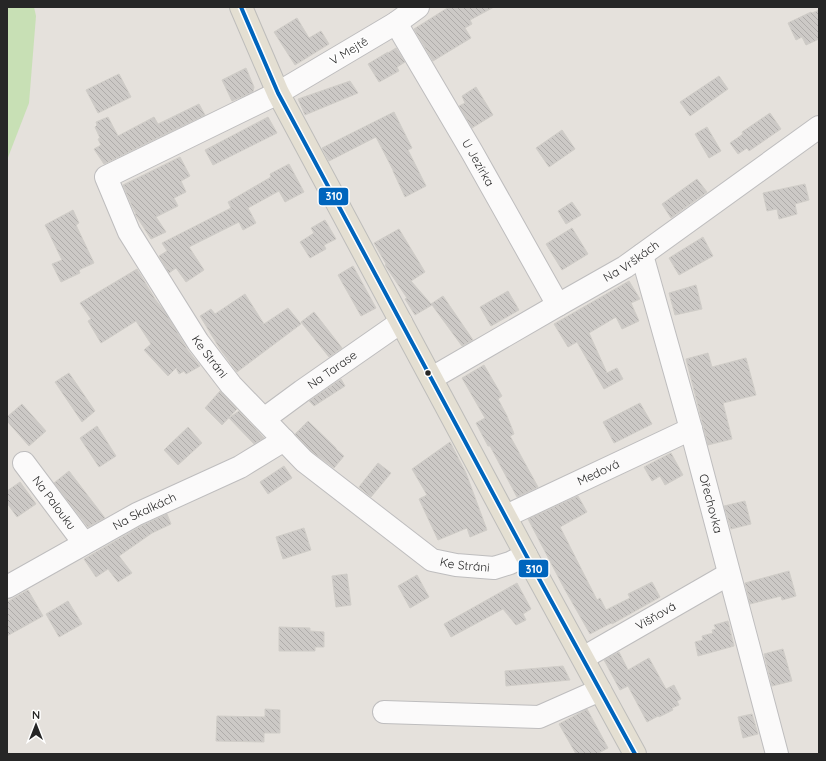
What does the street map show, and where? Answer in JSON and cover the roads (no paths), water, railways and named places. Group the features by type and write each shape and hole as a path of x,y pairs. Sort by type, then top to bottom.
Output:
{"main road":[{"path":"241,7 278,93 526,555 635,754"}],"street":[{"name":"V Mejtě","path":"278,93 396,23 418,7"},
{"name":"U Jezírka","path":"396,23 558,305"},
{"name":"Ke Stráni","path":"278,93 106,177 129,232 198,342 231,385 304,461 432,560 494,568 510,563 526,555"},
{"name":"Na Vrškách","path":"432,378 625,267 819,127"},
{"name":"Ořechovka","path":"642,255 691,429 777,754"},
{"name":"Na Tarase","path":"264,419 401,322"},
{"name":"Medová","path":"506,516 691,429"},
{"name":"Na Skalkách","path":"7,587 137,514 240,467 284,440"},
{"name":"Na Palouku","path":"24,463 84,543"},
{"name":"Višňová","path":"583,658 729,574"},
{"path":"384,712 539,717 600,690"}]}
